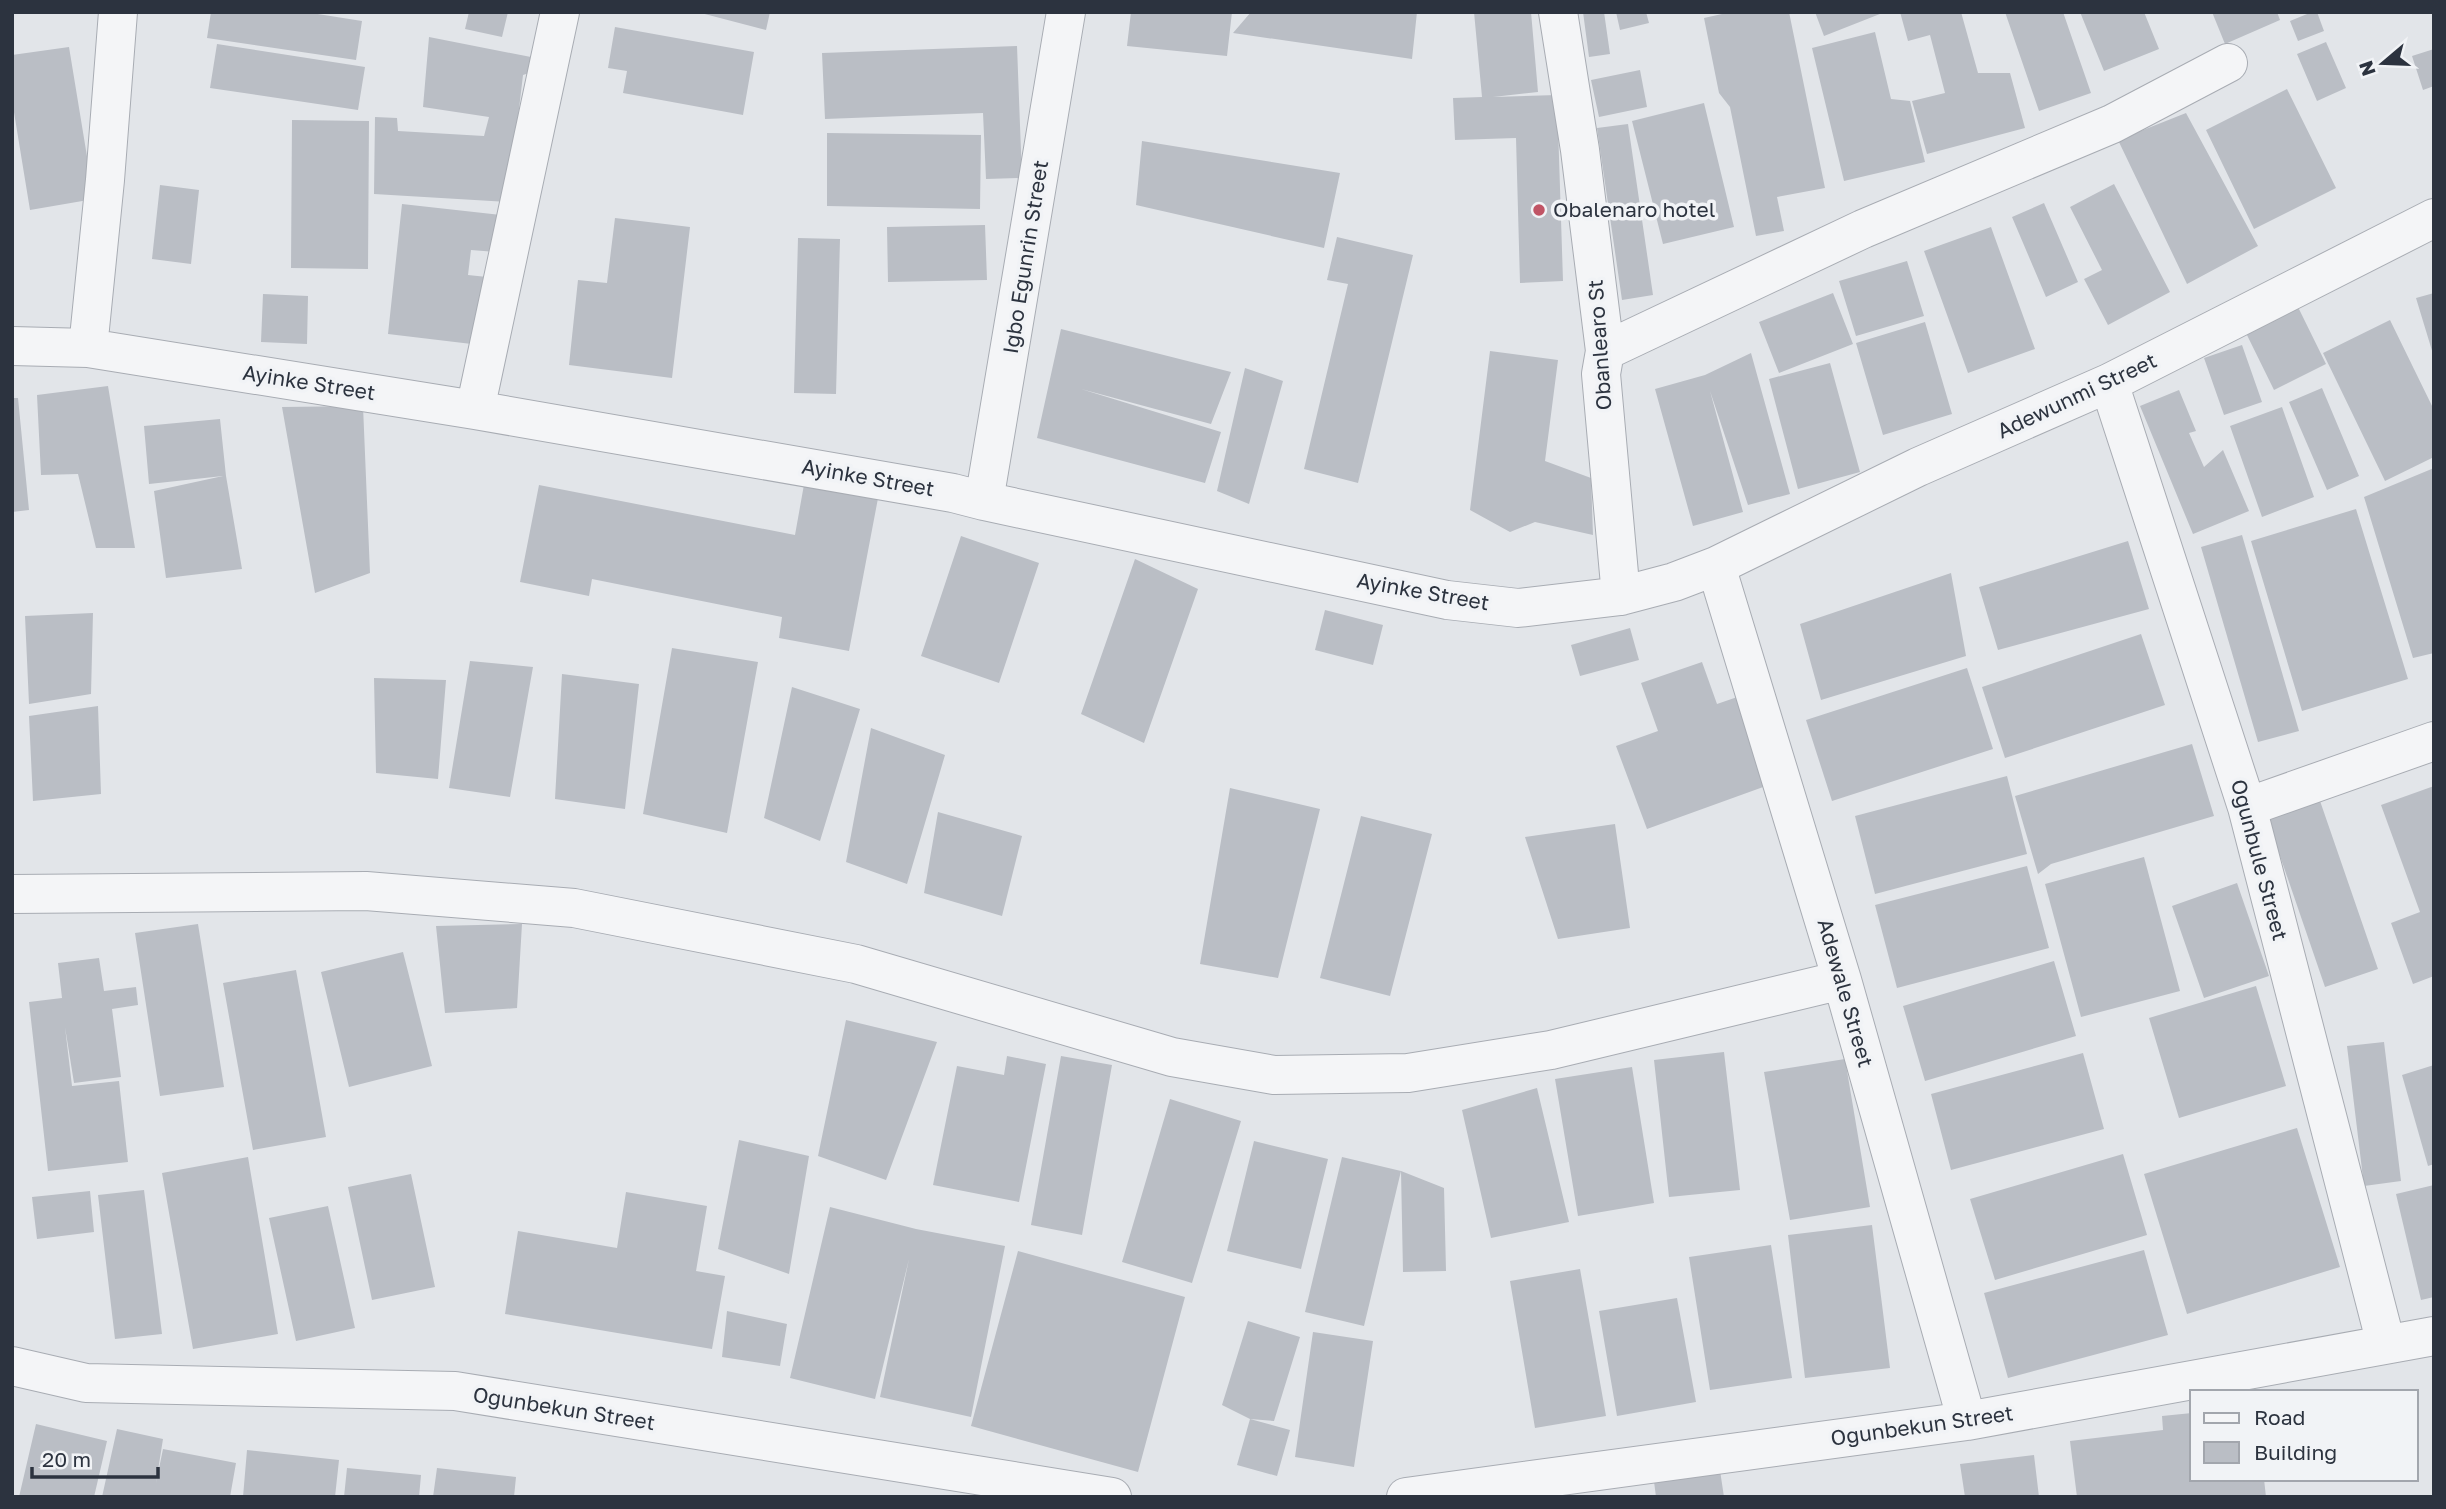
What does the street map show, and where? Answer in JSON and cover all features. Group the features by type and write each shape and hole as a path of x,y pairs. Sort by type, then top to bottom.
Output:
{"street":[{"path":"88,348 118,12"},
{"path":"475,410 561,12"},
{"name":"Igbo Egunrin Street","path":"984,501 1066,12"},
{"name":"Obanlearo St","path":"1558,12 1580,150 1605,351 1601,374 1621,596"},
{"path":"1605,351 1863,229 2112,124 2228,63"},
{"name":"Adewunmi Street","path":"1716,566 1918,467 2109,383 2434,218"},
{"name":"Ayinke Street","path":"12,346 88,348 475,410 953,492 984,501 1447,600 1518,607 1621,596 1674,582 1716,566"},
{"name":"Ogunbule Street","path":"2109,383 2246,807 2386,1344"},
{"name":"Adewale Street","path":"1716,566 1842,980 1967,1421"},
{"path":"2246,807 2434,741"},
{"path":"12,894 366,891 574,908 856,964 1172,1057 1274,1076 1408,1073 1551,1050 1842,980"},
{"name":"Ogunbekun Street","path":"1406,1497 1967,1421 2434,1336"},
{"name":"Ogunbekun Street","path":"12,1366 86,1383 455,1391 1112,1497"}],"building":[{"path":"211,12 305,12 362,21 356,60 207,38"},
{"path":"469,12 508,12 502,37 465,29"},
{"path":"697,12 770,12 766,30"},
{"path":"1131,12 1232,12 1227,56 1127,46"},
{"path":"1251,12 1417,12 1412,59 1233,33"},
{"name":"Obalenaro hotel","path":"1474,12 1531,12 1538,92 1493,97 1557,95 1563,281 1520,283 1516,138 1455,140 1453,98 1482,97"},
{"path":"1583,12 1604,12 1610,54 1589,57"},
{"path":"1616,12 1646,12 1649,23 1620,30"},
{"path":"1731,12 1789,12 1825,188 1777,197 1784,231 1756,236 1730,107 1719,93 1704,18"},
{"path":"1815,12 1885,12 1824,36"},
{"path":"1900,12 1961,12 1978,73 2010,73 2025,128 1927,154 1912,101 1945,93 1930,35 1908,41"},
{"path":"2005,12 2063,12 2091,93 2039,111"},
{"path":"2080,12 2144,12 2159,49 2104,71"},
{"path":"2212,12 2277,12 2280,20 2225,44"},
{"path":"2317,12 2324,31 2298,41 2290,21"},
{"path":"615,27 754,52 743,115 623,93 627,71 608,68"},
{"path":"1875,32 1891,99 1910,101 1925,162 1844,181 1812,48"},
{"path":"429,37 536,58 538,70 523,75 508,202 374,194 375,117 397,118 398,131 484,136 489,117 423,107"},
{"path":"2326,42 2346,88 2317,101 2297,54"},
{"path":"217,44 365,67 358,110 210,88"},
{"path":"1017,46 1022,178 986,179 983,113 825,119 822,53"},
{"path":"69,47 94,199 30,210 12,100 12,55"},
{"path":"2434,49 2434,86 2423,90 2412,56"},
{"path":"1640,70 1647,107 1599,117 1591,80"},
{"path":"2287,89 2336,188 2254,229 2206,130"},
{"path":"1704,103 1734,227 1663,244 1632,121"},
{"path":"2186,113 2258,246 2187,284 2118,140"},
{"path":"292,120 369,121 368,269 291,268"},
{"path":"1628,124 1653,295 1622,300 1597,128"},
{"path":"827,133 981,135 980,209 827,206"},
{"path":"1142,141 1340,173 1324,248 1136,205"},
{"path":"2114,184 2170,292 2108,325 2084,279 2102,270 2070,207"},
{"path":"160,185 199,190 191,264 152,259"},
{"path":"2044,203 2078,282 2046,297 2012,217"},
{"path":"402,204 501,215 496,252 471,250 468,275 487,277 480,345 388,334"},
{"path":"615,218 690,227 672,378 569,365 578,280 607,283"},
{"path":"985,225 987,280 888,282 887,227"},
{"path":"1991,227 2035,349 1968,373 1924,251"},
{"path":"1337,237 1413,255 1358,483 1304,469 1348,284 1327,280"},
{"path":"798,238 840,239 836,394 794,393"},
{"path":"1907,261 1924,316 1856,336 1839,281"},
{"path":"1833,293 1853,344 1779,373 1759,322"},
{"path":"2434,293 2434,354 2433,354 2416,298"},
{"path":"263,294 308,296 307,344 261,342"},
{"path":"2297,305 2326,364 2274,390 2245,331"},
{"path":"2390,320 2434,410 2434,457 2385,481 2323,353"},
{"path":"1925,322 1952,414 1883,435 1856,343"},
{"path":"1061,329 1231,372 1211,424 1081,389 1221,432 1205,483 1037,438"},
{"path":"2242,345 2262,402 2224,415 2204,358"},
{"path":"1490,351 1558,360 1545,461 1591,478 1593,535 1535,522 1510,532 1470,510"},
{"path":"1751,353 1790,494 1748,505 1710,391 1743,512 1693,526 1655,389 1705,375"},
{"path":"1830,363 1860,472 1798,489 1769,379"},
{"path":"1245,368 1283,381 1249,504 1217,491"},
{"path":"108,386 135,548 96,548 78,474 41,475 37,395"},
{"path":"2322,388 2359,476 2327,490 2289,402"},
{"path":"2179,390 2196,431 2189,433 2204,467 2223,450 2249,511 2193,534 2140,406"},
{"path":"12,398 18,398 29,510 12,512"},
{"path":"363,406 370,573 315,593 282,407"},
{"path":"2282,407 2314,497 2262,517 2230,426"},
{"path":"220,419 226,476 242,569 166,578 154,491 223,476 149,484 144,426"},
{"path":"2434,468 2434,653 2413,658 2364,497"},
{"path":"805,479 879,493 849,651 779,638 782,617 592,579 589,596 520,582 539,485 795,535"},
{"path":"2356,509 2408,679 2302,711 2251,541"},
{"path":"2242,535 2299,731 2258,742 2201,547"},
{"path":"961,536 1039,563 999,683 921,656"},
{"path":"2128,541 2149,609 1998,650 1979,587"},
{"path":"1135,559 1198,589 1144,743 1081,714"},
{"path":"1951,573 1966,656 1821,700 1800,624"},
{"path":"1325,610 1383,625 1373,665 1315,650"},
{"path":"93,613 91,694 29,704 25,616"},
{"path":"1630,628 1639,660 1580,676 1571,645"},
{"path":"2141,634 2165,705 2005,758 1982,687"},
{"path":"672,648 758,662 727,833 643,814"},
{"path":"470,661 533,667 510,797 449,788"},
{"path":"1702,662 1717,704 1746,694 1777,782 1647,829 1616,746 1658,731 1641,683"},
{"path":"1967,668 1993,749 1832,801 1806,720"},
{"path":"562,674 639,684 625,809 555,799"},
{"path":"374,678 446,680 438,779 376,773"},
{"path":"792,687 860,709 820,841 764,818"},
{"path":"98,706 101,794 33,801 29,716"},
{"path":"871,728 945,755 907,884 846,862"},
{"path":"2192,744 2214,816 2051,864 2038,874 2015,796"},
{"path":"2007,776 2027,854 1875,894 1855,816"},
{"path":"2434,786 2434,976 2413,984 2391,923 2420,912 2381,805"},
{"path":"1230,788 1320,809 1278,978 1200,964"},
{"path":"2319,798 2378,969 2325,987 2266,815"},
{"path":"938,812 1022,836 1002,916 924,893"},
{"path":"1361,816 1432,834 1390,996 1320,978"},
{"path":"1615,824 1630,928 1558,939 1525,837"},
{"path":"2144,857 2180,991 2081,1017 2045,884"},
{"path":"2027,866 2049,948 1897,988 1875,905"},
{"path":"2237,883 2269,976 2204,998 2172,906"},
{"path":"198,924 224,1087 160,1096 135,933"},
{"path":"522,924 517,1008 445,1013 436,926"},
{"path":"403,952 432,1066 349,1087 321,972"},
{"path":"99,958 104,991 136,987 138,1005 112,1009 121,1077 74,1083 65,1027 72,1086 119,1081 128,1162 48,1171 29,1002 62,998 58,963"},
{"path":"2054,961 2076,1036 1925,1081 1903,1006"},
{"path":"296,970 326,1137 253,1150 223,983"},
{"path":"2256,986 2286,1086 2179,1118 2149,1018"},
{"path":"846,1020 937,1042 886,1180 818,1156"},
{"path":"2384,1042 2401,1181 2364,1186 2347,1046"},
{"path":"1724,1052 1740,1190 1669,1197 1654,1060"},
{"path":"2083,1053 2104,1129 1951,1170 1931,1094"},
{"path":"1007,1056 1046,1064 1019,1202 933,1185 957,1066 1004,1075"},
{"path":"1061,1056 1112,1065 1082,1235 1031,1225"},
{"path":"1845,1059 1870,1207 1790,1220 1764,1072"},
{"path":"2434,1065 2434,1164 2428,1166 2402,1075"},
{"path":"1632,1067 1654,1203 1578,1216 1555,1079"},
{"path":"1537,1088 1569,1222 1491,1238 1462,1110"},
{"path":"1170,1099 1241,1121 1192,1283 1122,1262"},
{"path":"2297,1128 2340,1267 2187,1314 2144,1174"},
{"path":"739,1140 809,1156 789,1274 718,1249"},
{"path":"1254,1141 1328,1159 1301,1269 1227,1251"},
{"path":"2123,1154 2147,1235 1995,1280 1970,1199"},
{"path":"248,1157 278,1334 193,1349 162,1173"},
{"path":"1342,1157 1401,1171 1364,1326 1305,1312"},
{"path":"1401,1171 1444,1188 1446,1271 1403,1272"},
{"path":"411,1174 435,1287 372,1300 348,1187"},
{"path":"2434,1185 2434,1297 2421,1300 2396,1194"},
{"path":"144,1190 162,1334 115,1339 98,1195"},
{"path":"90,1191 94,1232 37,1239 32,1197"},
{"path":"626,1192 707,1206 696,1271 725,1276 712,1349 505,1314 518,1231 617,1248"},
{"path":"328,1206 355,1328 296,1341 269,1218"},
{"path":"830,1207 916,1229 1005,1246 971,1417 880,1397 909,1259 875,1399 790,1378"},
{"path":"1872,1225 1890,1368 1805,1378 1788,1235"},
{"path":"1771,1245 1792,1378 1710,1390 1689,1257"},
{"path":"2144,1250 2168,1335 2008,1378 1984,1293"},
{"path":"1018,1251 1185,1297 1138,1472 971,1426"},
{"path":"1580,1269 1606,1416 1535,1428 1510,1281"},
{"path":"1677,1298 1696,1402 1617,1416 1599,1311"},
{"path":"727,1311 787,1324 780,1366 722,1357"},
{"path":"1248,1321 1300,1337 1274,1421 1250,1419 1222,1405"},
{"path":"1313,1332 1373,1341 1354,1467 1295,1457"},
{"path":"2190,1413 2190,1481 2264,1481 2266,1497 2077,1497 2070,1441 2163,1430 2162,1416"},
{"path":"1250,1419 1290,1430 1277,1476 1237,1465"},
{"path":"36,1424 107,1441 94,1497 19,1497"},
{"path":"117,1429 163,1439 156,1483 163,1449 236,1463 230,1497 102,1497"},
{"path":"247,1450 339,1460 335,1497 243,1497"},
{"path":"2034,1455 2039,1497 1965,1497 1960,1464"},
{"path":"1718,1457 1724,1497 1656,1497 1652,1466"},
{"path":"347,1468 421,1475 419,1497 344,1497"},
{"path":"437,1468 516,1477 514,1497 433,1497"}],"place":[{"name":"Obalenaro hotel","path":"1539,210"}]}
